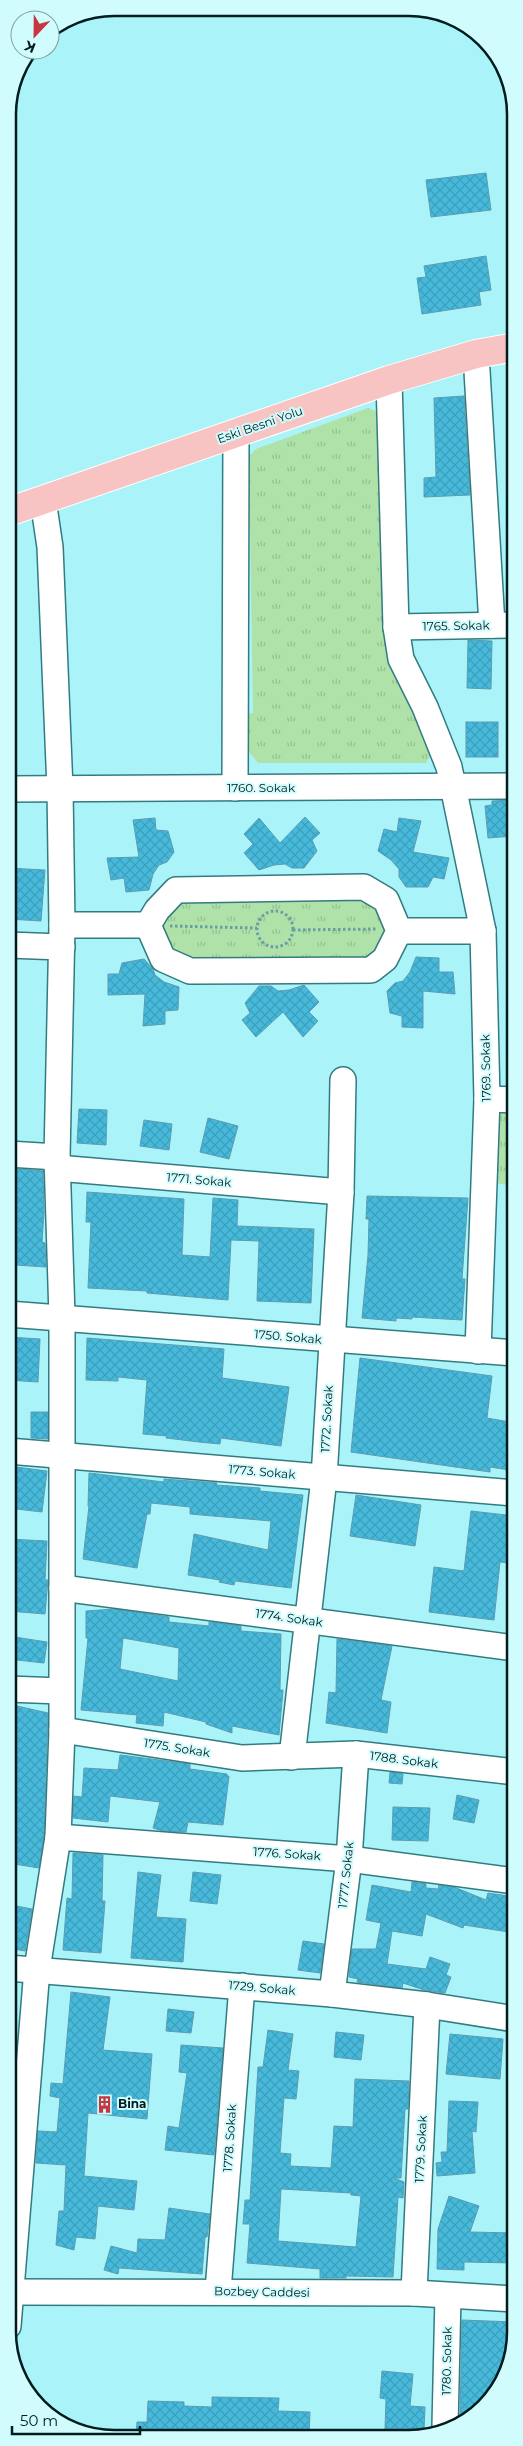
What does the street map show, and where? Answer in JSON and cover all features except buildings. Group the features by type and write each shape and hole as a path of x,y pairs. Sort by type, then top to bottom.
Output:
{"main road":[{"name":"Eski Besni Yolu","path":"16,509 389,380 476,354 507,348"}],"street":[{"path":"476,354 503,625"},
{"name":"1769. Sokak","path":"389,380 396,627 401,659 425,707 450,767 483,931 487,1099 478,1351"},
{"path":"235,788 236,433"},
{"path":"16,2220 37,1969 58,1837 62,1730 62,1317 57,1163 62,936 60,789 50,547 43,500"},
{"name":"1765. Sokak","path":"396,627 503,625"},
{"name":"1760. Sokak","path":"16,789 507,786"},
{"path":"364,887 386,900 399,931 385,959 371,970 190,971 163,959 148,926 157,910 176,890 364,887"},
{"path":"16,944 148,926"},
{"path":"399,931 483,931"},
{"name":"1772. Sokak","path":"292,1757 324,1478 341,1192 343,1080"},
{"path":"487,1099 507,1100"},
{"name":"1771. Sokak","path":"16,1155 57,1163 341,1192"},
{"name":"1750. Sokak","path":"16,1314 507,1353"},
{"name":"1773. Sokak","path":"16,1451 507,1492"},
{"name":"1774. Sokak","path":"62,1588 507,1647"},
{"path":"16,1689 61,1691"},
{"name":"1775. Sokak","path":"62,1730 242,1758 292,1757"},
{"name":"1788. Sokak","path":"292,1757 356,1754 507,1771"},
{"name":"1777. Sokak","path":"332,1994 349,1859 356,1754"},
{"name":"1776. Sokak","path":"58,1837 349,1859 507,1880"},
{"name":"1729. Sokak","path":"16,1968 332,1994 427,2005 507,2018"},
{"name":"1778. Sokak","path":"218,2291 242,1986"},
{"name":"1779. Sokak","path":"414,2293 427,2005"},
{"name":"Bozbey Caddesi","path":"16,2292 414,2293 507,2299"},
{"name":"1780. Sokak","path":"445,2423 448,2296"}],"path":[{"path":"276,911 287,916 291,921 293,930 286,943 275,947 269,946 260,939 257,928 265,914 276,911"},
{"path":"148,926 257,928"},
{"path":"293,930 378,929 399,931"}],"green space":[{"path":"368,408 378,412 404,691 430,747 430,755 426,763 258,763 245,747 245,714 253,713 250,527 242,528 243,463 256,449"},
{"path":"177,897 372,897 388,934 369,960 189,964 163,948 161,919"},
{"path":"499,1113 507,1113 507,1185 494,1183"}],"place":[{"name":"Bina","path":"104,2104"}]}
